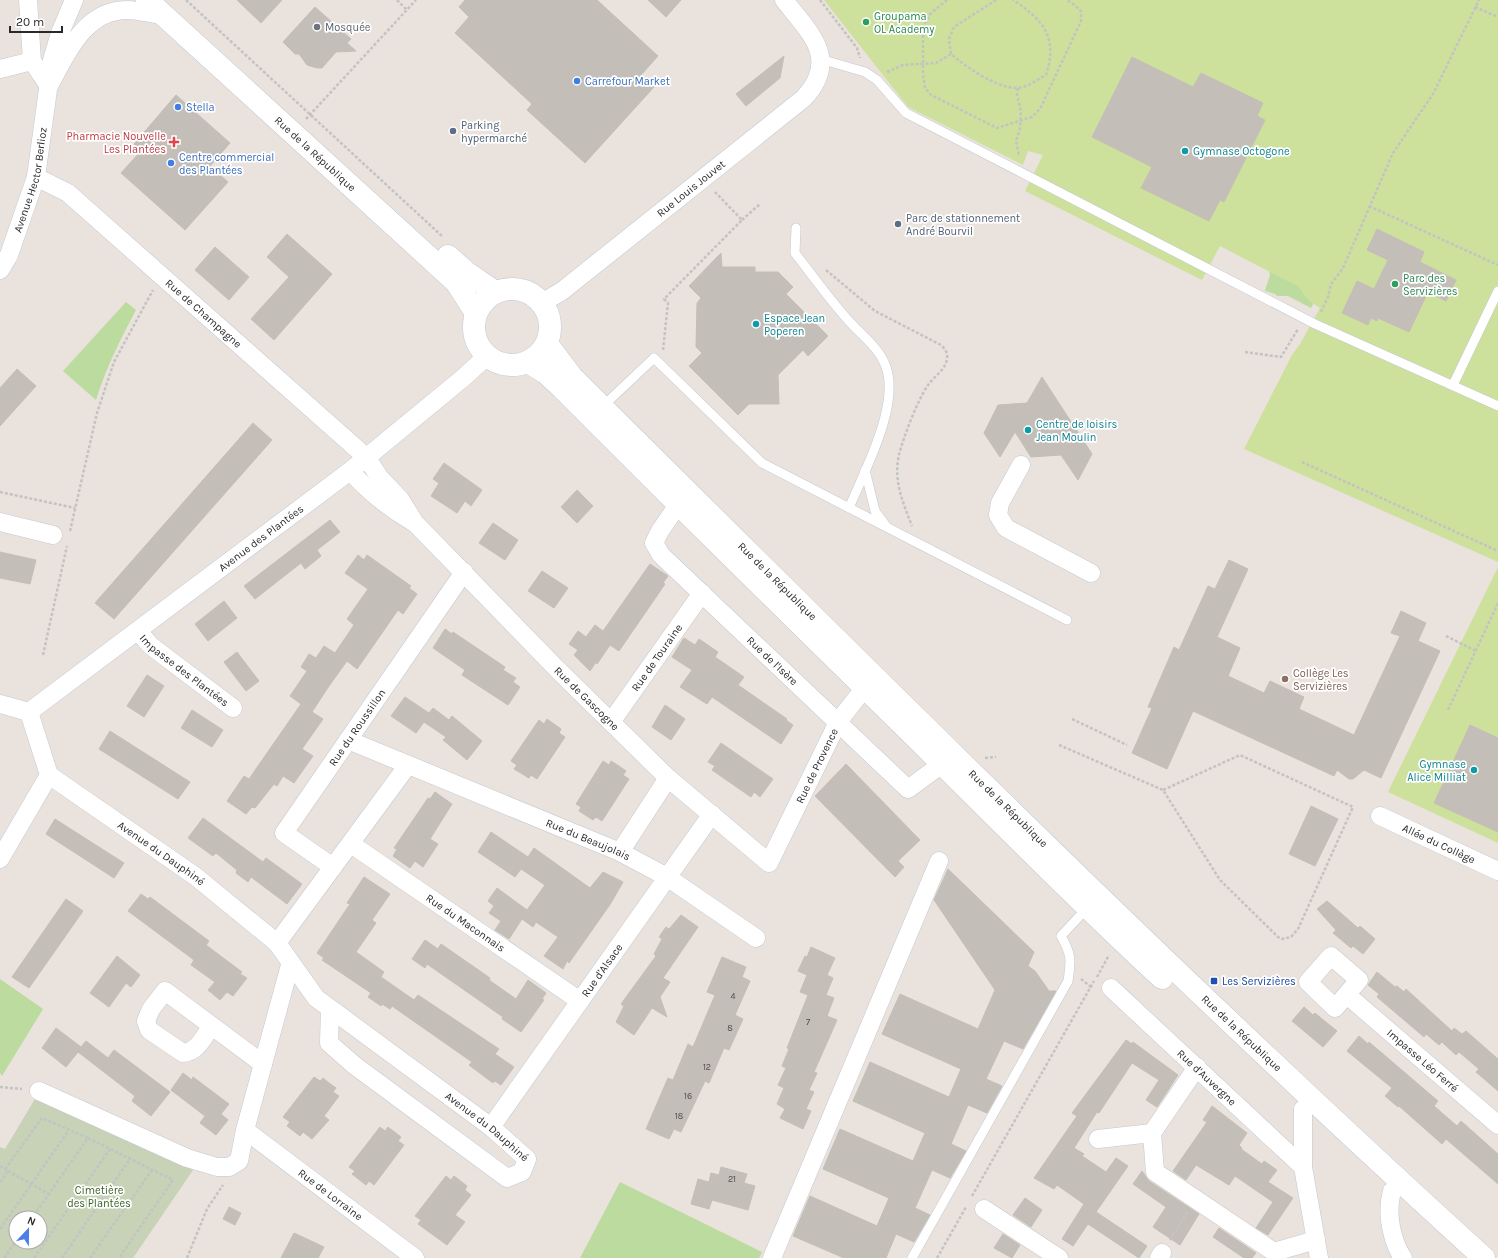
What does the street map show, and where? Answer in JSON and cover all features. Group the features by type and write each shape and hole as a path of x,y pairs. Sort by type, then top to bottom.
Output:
{"main road":[{"name":"Rue de la République","path":"148,0 189,18 306,118 466,272 495,292"},
{"name":"Rue de la République","path":"164,7 456,282 476,313"},
{"path":"512,288 520,289 532,294 542,303 548,312 550,334 546,344 539,354 528,362 518,365 507,365 496,362 487,356 479,347 474,336 473,325 476,313 483,301 495,292 512,288"},
{"name":"Rue de la République","path":"546,344 572,377 602,407 682,498"},
{"name":"Rue de la République","path":"528,362 546,373 682,498 1303,1109 1467,1258"},
{"name":"Rue de la République","path":"869,681 942,764 1093,902 1118,939 1149,956 1281,1072 1484,1258"}],"street":[{"path":"28,0 32,61 49,86"},
{"name":"Avenue Hector Berlioz","path":"0,270 9,255 36,177 52,60 60,33 74,0"},
{"path":"784,0 813,37 819,48 820,59"},
{"name":"Avenue Hector Berlioz","path":"49,86 79,34 106,14 126,10 164,7"},
{"name":"Rue Louis Jouvet","path":"542,303 562,291 804,98 814,86 820,74 820,59"},
{"path":"0,70 32,61"},
{"name":"Rue de Champagne","path":"36,177 68,194 366,457"},
{"name":"Avenue des Plantées","path":"29,712 350,471 440,398 487,356"},
{"name":"Rue de Gascogne","path":"366,457 380,478 400,499 415,523 611,722 668,778 769,863"},
{"path":"1021,465 1000,502 998,515 1006,528 1091,573"},
{"name":"Rue de Gascogne","path":"350,471 367,490 396,512 415,523"},
{"name":"Rue de l'Isère","path":"682,498 660,531 654,543 661,554 908,789 942,764"},
{"path":"0,522 53,535"},
{"name":"Rue du Roussillon","path":"333,867 284,833 464,572"},
{"name":"Rue de Touraine","path":"611,722 702,593"},
{"name":"Impasse des Plantées","path":"138,631 150,646 233,708"},
{"name":"Rue de Provence","path":"769,863 838,722 869,681"},
{"path":"0,704 29,712 49,775 0,858"},
{"name":"Rue du Beaujolais","path":"348,740 620,852 667,877 756,938"},
{"path":"277,943 408,765"},
{"name":"Avenue du Dauphiné","path":"49,775 195,876 277,943 290,965 316,998 491,1127 527,1159 522,1172 507,1178 354,1065 330,1042 330,1009"},
{"path":"620,852 668,778"},
{"name":"Rue d'Alsace","path":"491,1127 712,814"},
{"name":"Allée du Collège","path":"1380,816 1498,871"},
{"name":"Rue du Maconnais","path":"351,844 580,1001"},
{"path":"772,1258 939,861"},
{"path":"39,1091 187,1158 217,1167 229,1167 239,1161 245,1130 290,965"},
{"name":"Rue d'Auvergne","path":"1111,988 1303,1167"},
{"name":"Impasse Léo Ferré","path":"1347,995 1498,1126"},
{"path":"211,1027 263,1064"},
{"path":"1196,1068 1152,1133 1155,1172 1274,1252 1316,1240"},
{"path":"1303,1109 1303,1167 1318,1258"},
{"name":"Rue de Lorraine","path":"245,1130 415,1258"},
{"path":"1098,1139 1152,1133"},
{"path":"1392,1191 1389,1203 1390,1224 1403,1258"},
{"path":"984,1209 1059,1258"}],"lane":[{"path":"820,59 865,72 877,80 906,113 1305,319 1498,406"},
{"path":"796,228 795,253 847,319 876,349 886,367 889,386 887,412 876,444 849,508"},
{"path":"1453,385 1498,291"},
{"path":"602,407 654,358 762,463 1067,620"},
{"path":"865,470 875,511 889,529"},
{"path":"912,1258 1068,981 1071,960 1070,951 1061,936 1093,902"}],"path":[{"path":"186,0 306,118 445,239"},
{"path":"397,0 407,10"},
{"path":"306,118 416,0"},
{"path":"820,0 857,48 865,72"},
{"path":"947,0 931,13 923,26 923,65 925,88 931,95 998,128 1032,118 1040,108 1081,21 1081,12 1072,3 1066,0"},
{"path":"951,54 950,40 954,27 996,0"},
{"path":"951,54 979,74 1002,85 1018,88 1032,83 1046,75 1051,60 1051,41 1046,28 1013,0"},
{"path":"1315,324 1328,297 1331,284 1342,268 1393,153 1433,94 1479,0"},
{"path":"1476,7 1498,17"},
{"path":"877,80 889,71 903,65 923,65 936,63 951,54"},
{"path":"1018,88 1017,96 1021,111 1021,122 1016,141 1020,171"},
{"path":"702,179 742,220"},
{"path":"654,358 662,350 668,303 664,299 742,220 760,204"},
{"path":"1369,206 1498,265"},
{"path":"43,655 97,413 114,362 139,312 162,276"},
{"path":"1245,352 1281,357 1305,319"},
{"path":"1302,462 1498,552"},
{"path":"0,492 75,508"},
{"path":"1448,710 1498,603"},
{"path":"1446,636 1476,650"},
{"path":"1072,719 1127,745"},
{"path":"1059,745 1163,790 1220,880 1278,936 1282,939 1291,937 1298,929 1352,807 1240,755 1163,790"},
{"path":"937,1258 1118,939"},
{"path":"0,1087 39,1091"},
{"path":"5,1169 42,1118 88,1138 173,1180 119,1258"},
{"path":"0,1229 69,1130"},
{"path":"38,1210 88,1138"},
{"path":"34,1258 110,1149"},
{"path":"62,1258 130,1159"},
{"path":"187,1258 207,1210 239,1161"},
{"path":"0,1166 49,1194"},
{"path":"90,1258 152,1170"},
{"path":"0,1183 8,1171"},
{"path":"1161,1256 1195,1199"}],"green space":[{"name":"Parc des Servizières","path":"824,0 1498,0 1498,562 1244,449 1292,355 1300,344 1320,308 1308,300 1299,287 1220,246 1202,280 1025,191 1043,155 1028,151 1023,165 908,107"},
{"path":"1268,260 1318,295 1311,308 1288,296 1277,296 1265,291 1270,275"},
{"path":"126,302 136,310 114,354 96,400 63,371"},
{"path":"1498,567 1498,843 1388,792"},
{"path":"0,979 43,1009 2,1076 0,1073"},
{"name":"Cimetière des Plantées","path":"35,1099 193,1170 133,1258 0,1258 0,1147 5,1149"},
{"path":"620,1182 762,1252 759,1258 580,1258"}],"building":[{"path":"237,0 282,0 261,23"},
{"name":"Carrefour Market","path":"465,0 597,0 658,56 641,75 654,87 585,163 527,110 532,104 455,33 469,17 459,7"},
{"path":"648,0 681,0 666,17"},
{"name":"Mosquée","path":"315,7 351,39 347,43 356,51 336,52 322,68 307,65 299,54 295,54 283,42"},
{"path":"784,56 780,78 746,106 736,94"},
{"name":"Gymnase Octogone","path":"1132,57 1193,87 1201,73 1263,103 1257,116 1265,120 1224,202 1220,200 1209,221 1141,188 1152,167 1092,137"},
{"name":"Centre commercial des Plantées","path":"176,95 230,143 210,166 228,182 185,230 121,173 141,151 134,144"},
{"path":"1377,229 1424,252 1420,262 1456,280 1446,301 1428,292 1409,332 1378,318 1377,321 1371,318 1368,325 1342,313 1357,281 1374,289 1388,260 1367,250"},
{"path":"287,234 332,274 274,340 251,319 289,277 267,257"},
{"path":"215,247 249,277 229,300 195,270"},
{"name":"Espace Jean Poperen","path":"721,253 722,267 755,267 755,272 778,272 793,287 786,294 828,336 808,356 803,350 778,375 779,404 749,404 738,415 689,366 702,353 696,347 697,303 701,298 689,286"},
{"path":"17,369 36,386 0,426 0,388"},
{"name":"Centre de loisirs Jean Moulin","path":"1042,377 1092,454 1078,480 1061,455 1031,457 1015,432 1000,457 984,433 998,405 1027,403"},
{"path":"253,423 272,440 114,619 95,603"},
{"path":"444,463 482,490 471,506 465,501 457,513 431,496 439,483 433,479"},
{"path":"577,490 593,506 577,523 561,507"},
{"path":"330,520 340,532 317,550 321,556 305,569 301,563 255,599 244,586"},
{"path":"493,523 518,540 505,560 479,543"},
{"path":"0,552 36,560 30,584 0,578"},
{"path":"358,555 364,560 367,555 411,586 409,588 417,594 403,614 398,610 357,669 347,661 312,712 323,719 302,749 313,756 294,783 283,776 277,786 274,784 255,808 252,807 246,814 227,801 244,776 249,779 301,704 290,696 307,671 301,667 309,654 316,658 324,646 335,653 354,625 347,619 368,589 345,573"},
{"path":"1229,560 1248,569 1217,637 1240,648 1228,676 1264,693 1270,681 1304,697 1299,709 1354,735 1400,636 1391,633 1401,611 1426,623 1418,641 1440,651 1381,778 1364,770 1353,779 1349,779 1337,770 1334,776 1193,711 1167,769 1132,753 1152,708 1148,707 1174,647 1179,650 1208,586 1215,589"},
{"path":"650,564 668,576 663,583 665,584 619,651 610,645 597,664 596,662 590,671 574,655 578,650 569,644 578,631 586,637 595,625 603,631"},
{"path":"542,571 568,588 554,608 528,591"},
{"path":"224,601 237,618 208,641 195,624"},
{"path":"445,629 452,634 453,632 505,667 503,670 516,678 513,682 520,687 508,705 462,675 465,670 433,648"},
{"path":"684,638 695,645 699,639 718,652 715,657 744,677 738,685 787,719 786,720 793,725 781,744 712,697 707,704 680,687 692,670 672,657"},
{"path":"237,652 259,681 246,691 224,662"},
{"path":"147,675 164,686 144,717 127,706"},
{"path":"405,697 429,713 433,708 449,720 452,716 482,741 467,760 443,740 446,737 424,722 416,733 391,716"},
{"path":"665,705 685,719 671,740 652,727"},
{"path":"192,710 223,730 212,747 181,728"},
{"path":"547,719 561,729 559,733 565,737 537,779 531,775 529,778 514,769 517,765 511,761 539,720 544,724"},
{"name":"Gymnase Alice Milliat","path":"1470,725 1498,738 1498,832 1434,803"},
{"path":"110,731 190,782 178,799 99,749"},
{"path":"721,743 773,779 760,797 754,792 751,797 712,770 715,766 708,762"},
{"path":"603,761 609,765 611,761 619,766 626,771 623,775 629,779 602,821 596,817 593,820 579,811 581,807 576,804"},
{"path":"846,764 920,840 898,861 904,867 895,877 815,796"},
{"path":"435,792 452,804 430,839 438,844 423,867 415,861 410,868 393,856 397,849 394,848 428,798 430,799"},
{"path":"1311,806 1338,819 1315,866 1289,854"},
{"path":"203,818 263,862 266,858 302,884 287,904 251,877 248,882 236,873 237,870 216,853 213,856 188,838"},
{"path":"55,819 124,863 114,878 46,834"},
{"path":"491,832 528,857 534,848 590,888 603,872 623,882 611,903 569,963 567,961 563,969 544,956 558,937 536,922 533,927 522,919 509,939 495,930 501,921 489,913 494,906 488,901 497,888 527,910 545,885 521,869 515,877 478,852"},
{"path":"948,869 1034,952 1028,966 1035,971 1049,991 1056,991 1023,1049 1004,1041 986,1079 1002,1086 987,1113 968,1105 951,1144 966,1151 950,1178 932,1170 915,1208 930,1215 914,1242 896,1234 886,1258 844,1258 793,1236 810,1196 877,1226 889,1198 823,1169 840,1129 913,1161 925,1133 853,1101 870,1062 949,1097 961,1069 882,1034 900,994 978,1029 995,990 934,900"},
{"path":"364,877 390,894 372,920 376,923 356,952 384,972 381,977 414,1000 418,995 499,1049 495,1054 514,1067 501,1085 495,1081 493,1083 469,1065 472,1062 392,1006 390,1009 382,1004 381,1006 368,997 371,993 322,960 324,958 317,953 350,904 347,903"},
{"path":"141,894 148,899 150,897 209,941 206,945 242,972 240,974 247,978 233,996 227,992 220,1000 208,990 215,982 191,965 194,960 128,911"},
{"path":"66,899 83,911 29,988 12,977"},
{"path":"1327,901 1358,928 1360,926 1375,939 1363,954 1353,946 1351,948 1333,933 1336,930 1317,909"},
{"path":"681,915 698,927 663,978 670,982 660,997 667,1017 652,1008 634,1035 616,1022 624,1006 621,1004 656,956 654,954 662,939 659,937 666,927 669,929"},
{"path":"425,940 438,949 441,944 490,978 489,980 516,999 528,980 546,993 542,999 544,1000 521,1032 502,1019 503,1017 427,964 425,968 412,959"},
{"path":"811,947 835,958 827,975 833,978 826,995 834,998 827,1016 837,1020 814,1072 817,1073 809,1090 814,1092 806,1109 811,1111 803,1129 780,1118 785,1109 777,1104 784,1088 778,1085 786,1068 782,1066 789,1049 787,1048 808,995 800,992 807,975 798,971 805,956 807,957"},
{"path":"117,956 140,975 131,987 126,983 109,1007 90,993"},
{"path":"722,957 746,967 742,977 750,981 735,1015 743,1019 729,1050 724,1048 709,1083 705,1081 681,1132 674,1129 669,1139 646,1129 668,1078 673,1080 688,1044 693,1047 715,995 707,992"},
{"path":"1377,972 1395,987 1397,986 1404,992 1406,989 1452,1031 1454,1028 1462,1034 1466,1031 1498,1059 1498,1091 1476,1072 1479,1069 1459,1052 1456,1055 1442,1042 1439,1045 1426,1034 1424,1037 1377,997 1379,994 1368,985"},
{"path":"1304,1007 1313,1015 1315,1013 1337,1031 1323,1047 1292,1021"},
{"path":"56,1028 81,1047 86,1041 108,1058 114,1050 170,1092 151,1116 132,1101 135,1096 78,1052 66,1067 42,1048"},
{"path":"1359,1036 1368,1044 1369,1042 1438,1101 1434,1106 1457,1126 1461,1121 1498,1154 1498,1184 1446,1139 1442,1144 1399,1106 1398,1107 1385,1096 1392,1088 1347,1051"},
{"path":"1126,1040 1132,1044 1133,1042 1178,1075 1157,1107 1146,1100 1159,1080 1132,1063 1099,1113 1097,1112 1074,1148 1084,1154 1082,1156 1106,1172 1116,1158 1128,1166 1096,1212 1147,1246 1139,1258 1088,1224 1073,1246 1062,1239 1084,1204 1057,1185 1054,1189 1034,1178 1077,1116 1072,1113"},
{"path":"183,1073 192,1080 193,1077 229,1104 221,1114 228,1120 216,1135 200,1123 205,1116 171,1090"},
{"path":"314,1077 320,1081 323,1078 336,1088 333,1092 339,1096 324,1116 329,1120 312,1139 303,1132 300,1136 287,1126 290,1122 283,1117"},
{"path":"1212,1106 1247,1133 1239,1145 1242,1148 1241,1149 1262,1164 1264,1161 1277,1170 1268,1182 1293,1198 1268,1235 1256,1228 1273,1202 1235,1176 1229,1185 1196,1165 1186,1180 1173,1171 1207,1122 1203,1120"},
{"path":"380,1127 385,1131 388,1127 401,1137 398,1141 404,1145 374,1185 369,1181 366,1185 352,1174 355,1171 349,1167"},
{"path":"721,1167 747,1174 744,1183 755,1186 748,1210 712,1200 709,1209 691,1204 698,1179 709,1182 711,1173 719,1175"},
{"path":"1142,1171 1149,1181 1199,1214 1180,1245 1153,1227 1166,1207 1133,1184"},
{"path":"446,1176 451,1180 454,1176 467,1186 465,1190 471,1195 455,1215 465,1222 447,1245 418,1224 421,1220 415,1216"},
{"path":"1025,1198 1042,1210 1031,1227 1013,1215"},
{"path":"229,1207 241,1213 235,1225 223,1219"},
{"path":"1219,1228 1256,1253 1252,1258 1244,1258 1213,1237"},
{"path":"294,1233 324,1247 318,1258 281,1258"},
{"path":"1003,1234 1020,1245 1012,1258 994,1248"}],"place":[{"name":"Groupama OL Academy","path":"866,22"},
{"name":"Mosquée","path":"317,27"},
{"name":"Carrefour Market","path":"577,81"},
{"name":"Stella","path":"178,107"},
{"name":"Parking hypermarché","path":"453,131"},
{"name":"Pharmacie Nouvelle Les Plantées","path":"174,142"},
{"name":"Gymnase Octogone","path":"1185,151"},
{"name":"Centre commercial des Plantées","path":"171,163"},
{"name":"Parc de stationnement André Bourvil","path":"898,224"},
{"name":"Parc des Servizières","path":"1395,284"},
{"name":"Espace Jean Poperen","path":"756,324"},
{"name":"Centre de loisirs Jean Moulin","path":"1028,430"},
{"name":"Collège Les Servizières","path":"1285,679"},
{"name":"Gymnase Alice Milliat","path":"1474,770"},
{"name":"Les Servizières","path":"1214,981"}]}
